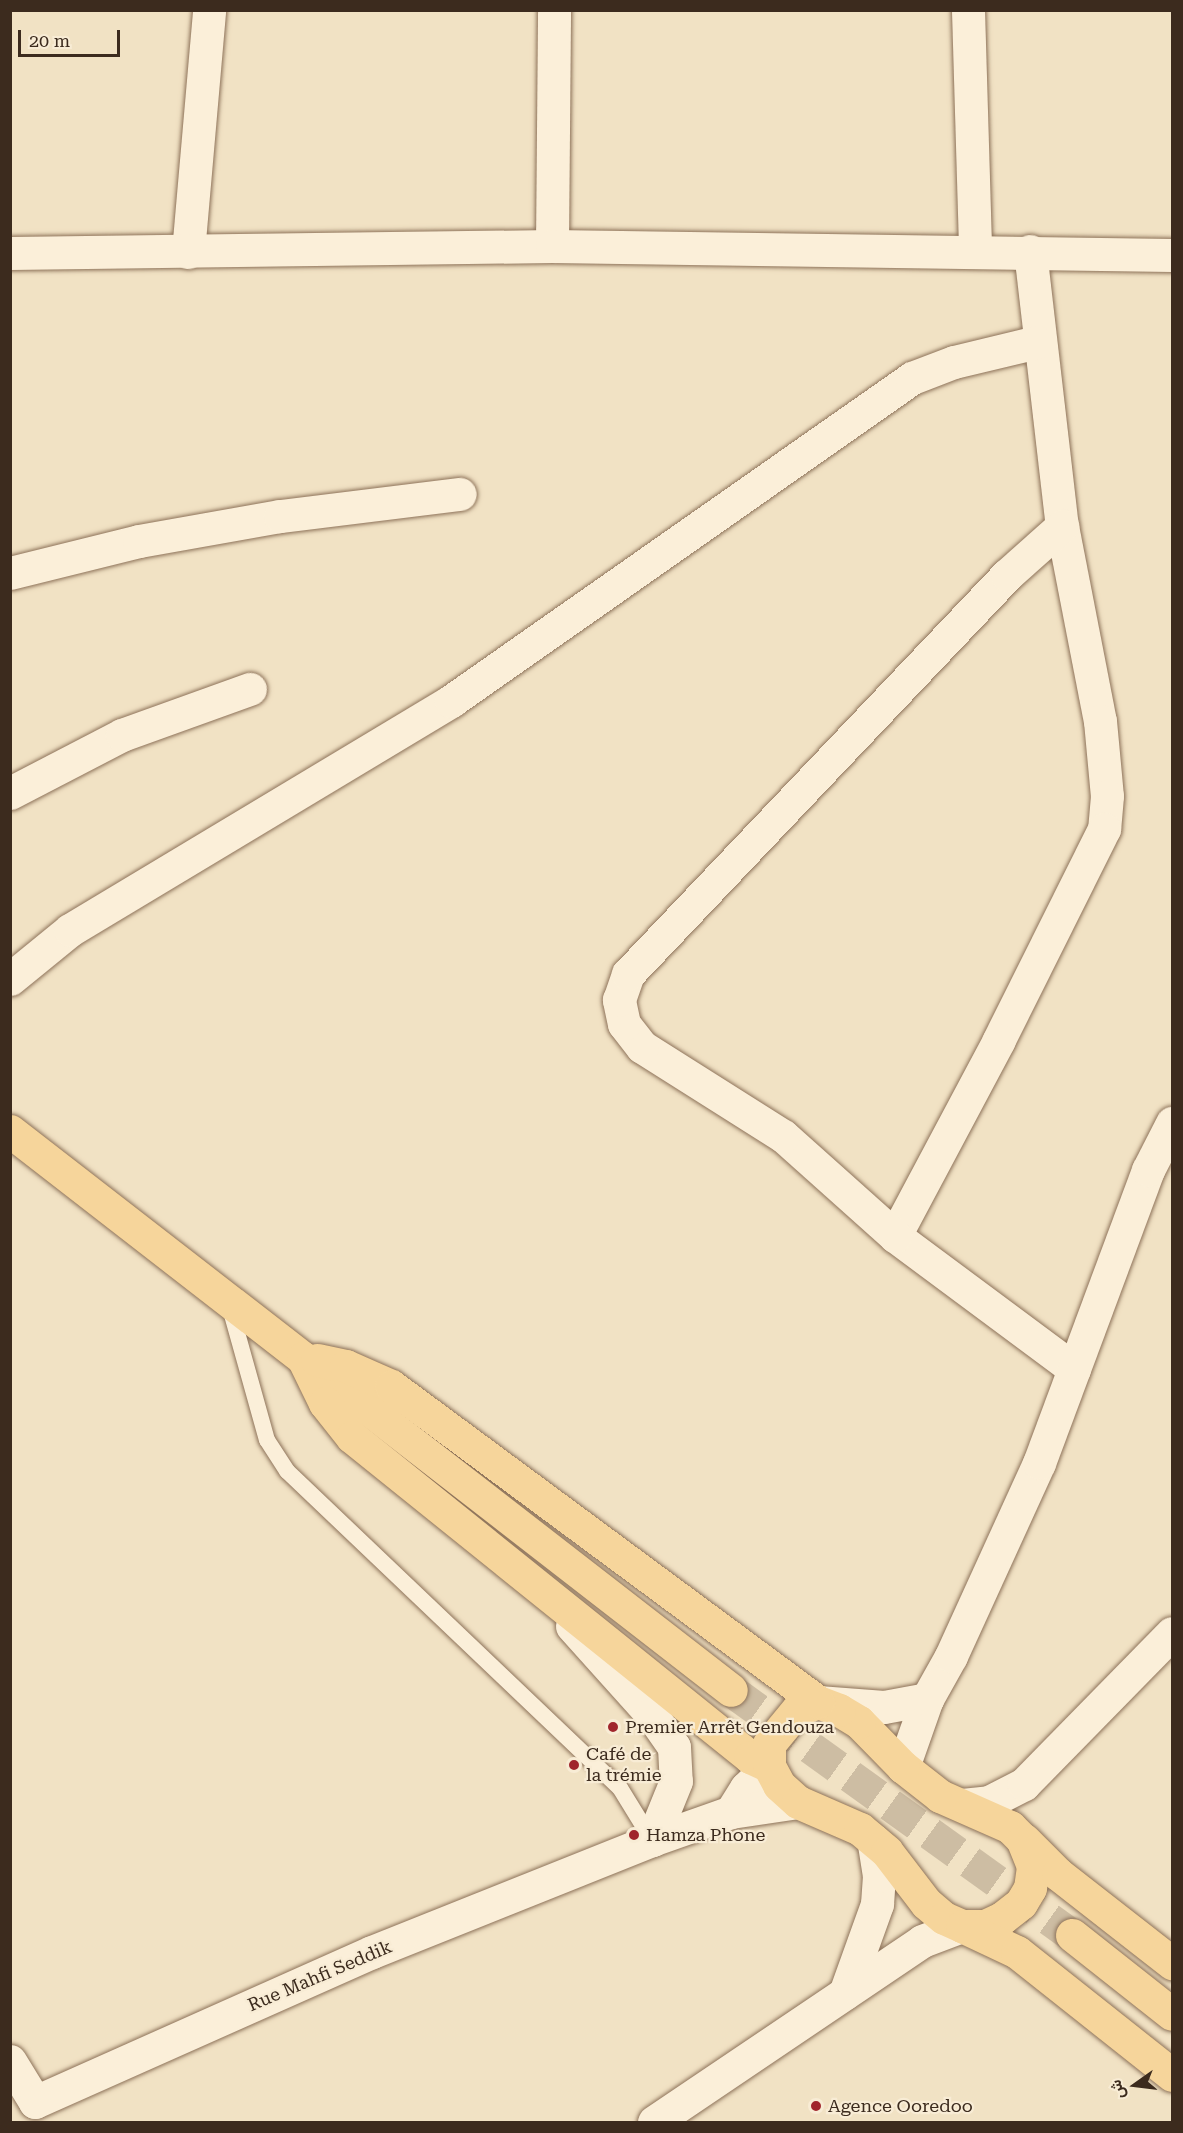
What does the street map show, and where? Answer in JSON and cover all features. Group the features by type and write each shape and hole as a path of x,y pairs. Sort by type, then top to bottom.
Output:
{"main road":[{"path":"10,1131 731,1690"},
{"path":"303,1358 325,1403 352,1437 525,1573 750,1757 769,1766"},
{"path":"303,1358 346,1366 391,1386 818,1702 860,1722 903,1767 940,1796 991,1815 1022,1839 1068,1882 1173,1963"},
{"path":"818,1702 797,1710 769,1744 769,1766 779,1785 798,1802 860,1829 886,1852 926,1903 962,1926 1017,1952 1173,2075"},
{"path":"962,1926 985,1926 1002,1918 1021,1903 1030,1888 1033,1866 1022,1839"},
{"path":"1072,1935 1173,2014"}],"street":[{"path":"188,252 209,10"},
{"path":"552,246 554,10"},
{"path":"968,10 975,250"},
{"path":"10,253 552,246 975,250 1173,255"},
{"path":"895,1236 999,1040 1104,829 1107,796 1100,722 1062,526 1037,342 1030,251"},
{"path":"10,979 70,930 451,701 912,378 954,362 1037,342"},
{"path":"10,573 140,541 256,520 460,494"},
{"path":"1062,526 1007,575 964,624 628,974 619,1000 624,1024 642,1047 783,1136 895,1236 1074,1369"},
{"path":"10,793 123,735 250,688"},
{"path":"903,1767 927,1699 951,1656 1035,1473 1148,1170 1173,1123"},
{"path":"525,1573 651,1714 674,1747 676,1781 652,1840"},
{"path":"962,1806 989,1802 1024,1784 1173,1634"},
{"path":"818,1702 884,1707 927,1699"},
{"path":"731,1812 746,1788 769,1766"},
{"path":"1022,1839 1024,1784"},
{"name":"Rue Mahfi Seddik","path":"10,2061 39,2112 372,1952 652,1840 731,1812 798,1802"},
{"path":"845,1993 877,1905 879,1876 873,1840"},
{"path":"654,2122 922,1941 962,1926"}],"lane":[{"path":"228,1300 267,1440 287,1471 620,1788 652,1840"}],"tunnel":[{"path":"731,1690 1072,1935"}],"place":[{"name":"Premier Arrêt Gendouza","path":"613,1727"},
{"name":"Café de la trémie","path":"574,1765"},
{"name":"Hamza Phone","path":"634,1835"},
{"name":"Agence Ooredoo","path":"816,2106"}]}
